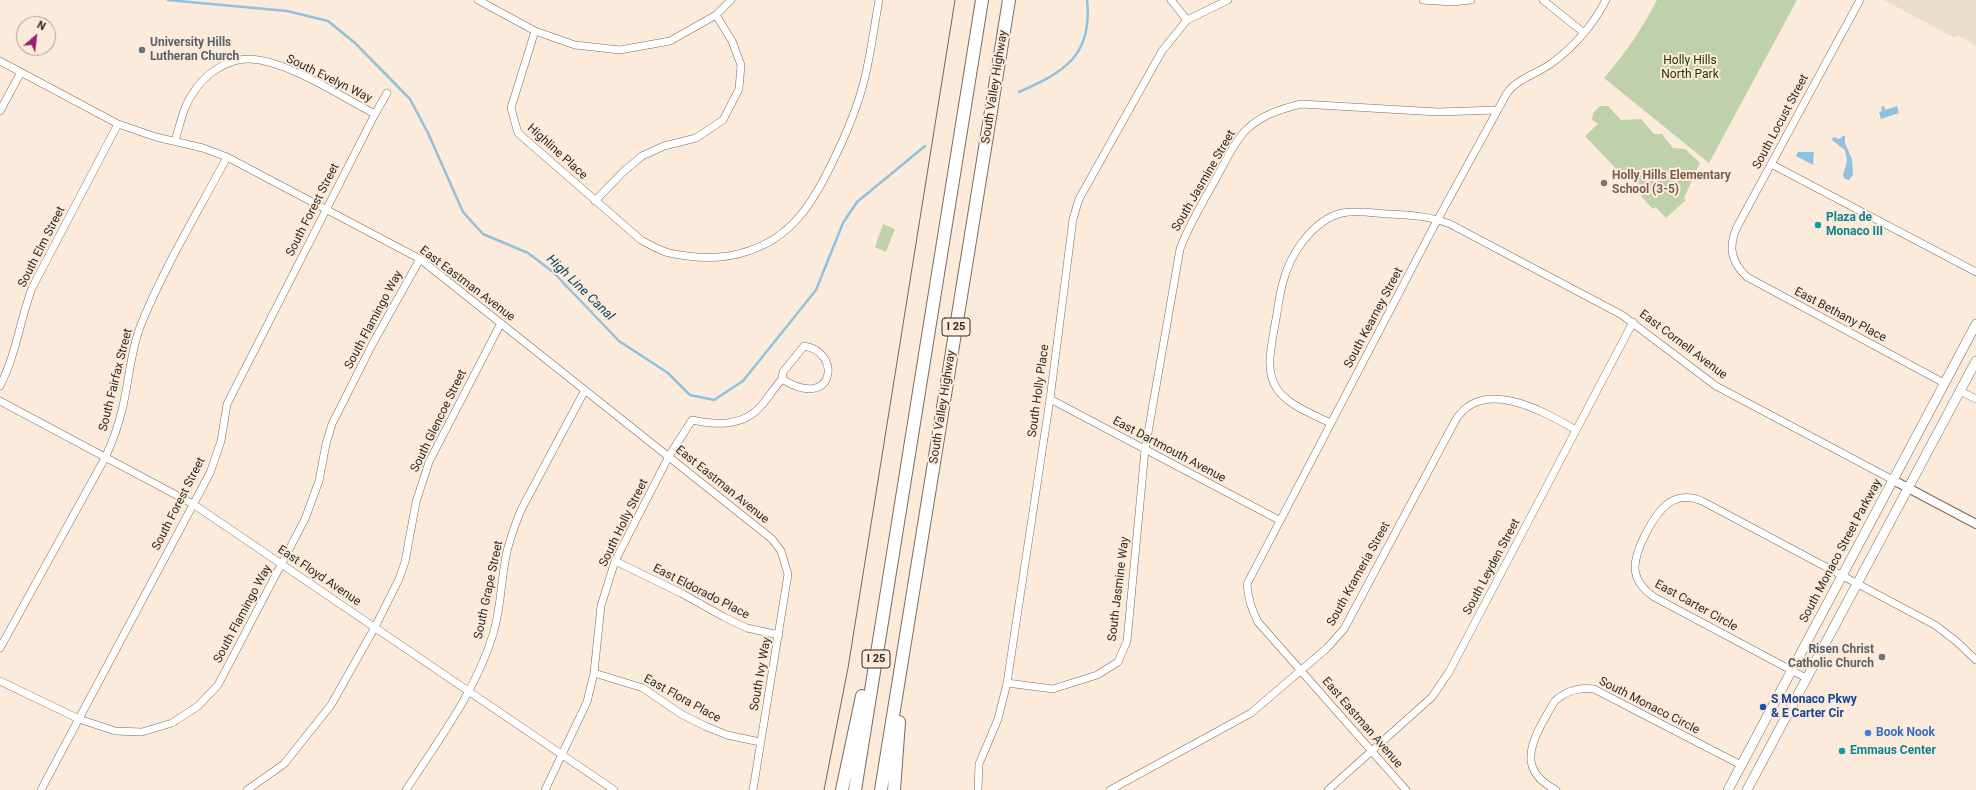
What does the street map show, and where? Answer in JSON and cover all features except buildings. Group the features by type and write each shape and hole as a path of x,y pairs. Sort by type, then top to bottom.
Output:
{"highway":[{"name":"I 25","path":"855,790 982,0"},
{"name":"South Valley Highway","path":"881,790 1009,0"},
{"path":"842,790 897,529"},
{"path":"894,790 903,655"}],"main road":[{"name":"South Monaco Street Parkway","path":"1728,790 1976,324"},
{"path":"1747,790 1976,361"}],"street":[{"path":"478,0 535,31 575,45 620,50 670,41 716,15 731,0"},
{"name":"Highline Place","path":"535,31 511,108 518,133 641,240 664,252 700,258 734,256 754,250 780,235 799,218 822,182 848,128 864,81 879,0"},
{"path":"1171,0 1187,20"},
{"name":"South Holly Place","path":"978,790 979,764 998,719 1008,684 1050,399 1073,219 1079,199 1162,51 1187,20 1228,0"},
{"path":"1422,0 1452,2 1471,0"},
{"path":"1543,0 1584,33"},
{"name":"South Kearney Street","path":"1301,670 1258,622 1252,611 1248,596 1247,584 1279,520 1438,219 1510,88 1552,63 1584,33 1606,0"},
{"name":"South Locust Street","path":"1733,258 1731,245 1734,234 1860,0"},
{"path":"595,201 624,171 642,156 664,146 696,138 723,120 739,89 741,65 732,41 716,15"},
{"name":"South Evelyn Way","path":"175,141 184,110 192,93 205,77 226,64 247,59 271,63 294,72 375,114 387,93"},
{"name":"East Eastman Avenue","path":"0,61 118,124 156,137 216,152 227,157 420,259 772,539 781,551 785,561"},
{"path":"0,111 21,72"},
{"name":"South Jasmine Street","path":"1145,450 1180,249 1186,231 1235,145 1246,130 1263,117 1282,108 1301,104 1438,112 1497,110"},
{"name":"South Forest Street","path":"41,790 210,473 220,441 227,404 375,114"},
{"name":"South Elm Street","path":"0,386 13,355 24,311 32,288 118,124"},
{"name":"South Fairfax Street","path":"0,648 105,458 114,437 122,410 133,348 140,327 158,288 227,157"},
{"path":"1771,164 1976,272"},
{"name":"East Cornell Avenue","path":"1330,423 1292,403 1283,396 1274,383 1271,375 1270,356 1281,288 1286,271 1307,236 1322,222 1333,216 1356,212 1438,219 1633,322 1716,386 1976,524"},
{"name":"East Bethany Place","path":"1733,258 1741,271 1756,282 1944,383"},
{"name":"South Flamingo Way","path":"0,681 78,719 115,731 142,732 172,723 198,706 218,685 305,520 319,481 326,444 332,424 373,343 420,259"},
{"name":"South Leyden Street","path":"1328,790 1432,697 1449,672 1633,322"},
{"name":"South Glencoe Street","path":"248,790 284,764 331,705 375,627 399,579 405,562 416,502 426,469 501,323"},
{"name":"South Holly Street","path":"545,790 583,714 594,673 600,616 606,589 615,561 669,456 692,420 728,424 743,420 752,414 761,406 782,379 783,372 804,346 817,350 828,364 829,372 825,382 812,390 794,387 782,379"},
{"name":"South Grape Street","path":"406,790 470,691 494,630 499,607 506,556 521,510 585,390"},
{"path":"1960,391 1976,399"},
{"name":"East Dartmouth Avenue","path":"1050,399 1279,520"},
{"name":"South Krameria Street","path":"1110,790 1251,713 1327,648 1344,629 1455,421 1464,408 1474,402 1486,399 1523,404 1533,407 1576,430"},
{"name":"East Floyd Avenue","path":"0,401 193,504 614,790"},
{"name":"South Jasmine Way","path":"1008,684 1053,690 1097,675 1118,662 1127,641 1145,450"},
{"name":"East Carter Circle","path":"1806,678 1646,592 1636,576 1636,553 1654,518 1668,503 1682,498 1697,499 1935,625 1956,641 1976,660"},
{"name":"East Eldorado Place","path":"615,561 681,593 741,625 779,635"},
{"name":"South Ivy Way","path":"753,790 788,574 785,561"},
{"name":"East Eastman Avenue","path":"1301,670 1406,790"},
{"name":"East Flora Place","path":"594,673 643,688 681,714 705,726 727,735 760,742"},
{"name":"South Monaco Circle","path":"1556,790 1542,782 1536,775 1532,765 1530,751 1534,740 1554,703 1561,695 1575,689 1594,689 1741,765"}],"shaded area":[{"path":"1884,0 1976,0 1976,46 1957,35 1955,38"}],"green space":[{"name":"Holly Hills North Park","path":"1657,0 1797,0 1709,163 1604,78 1633,41"},
{"path":"1600,106 1608,106 1621,120 1641,119 1654,134 1662,134 1673,148 1685,149 1700,163 1684,198 1686,200 1666,218 1656,207 1653,209 1641,196 1646,191 1626,170 1621,174 1585,136 1598,124 1592,120 1593,113"},
{"path":"883,224 895,229 886,252 875,247"}],"water":[{"path":"1884,106 1885,110 1897,106 1899,113 1881,119 1879,112 1882,111 1881,107"},
{"path":"1845,136 1845,143 1852,159 1853,175 1849,180 1845,179 1843,175 1847,161 1845,150 1832,140 1833,137 1839,139"},
{"path":"1798,152 1814,152 1813,165 1796,156"}],"waterway":[{"name":"High Line Canal","path":"168,0 287,11 328,21 355,43 410,99 428,133 463,212 483,234 528,253 553,272 619,341 668,373 690,395 714,400 743,381 816,290 843,223 857,202 925,146"},
{"name":"High Line Canal","path":"1019,92 1049,77 1062,69 1072,60 1080,48 1085,35 1088,19 1087,0"}],"tram line":[{"path":"824,790 848,668 955,0"}],"place":[{"name":"University Hills Lutheran Church","path":"142,50"},
{"name":"Holly Hills Elementary School (3-5)","path":"1604,183"},
{"name":"Plaza de Monaco III","path":"1818,225"},
{"name":"Risen Christ Catholic Church","path":"1882,657"},
{"name":"S Monaco Pkwy & E Carter Cir","path":"1763,707"},
{"name":"Book Nook","path":"1868,733"},
{"name":"Emmaus Center","path":"1842,751"}]}
